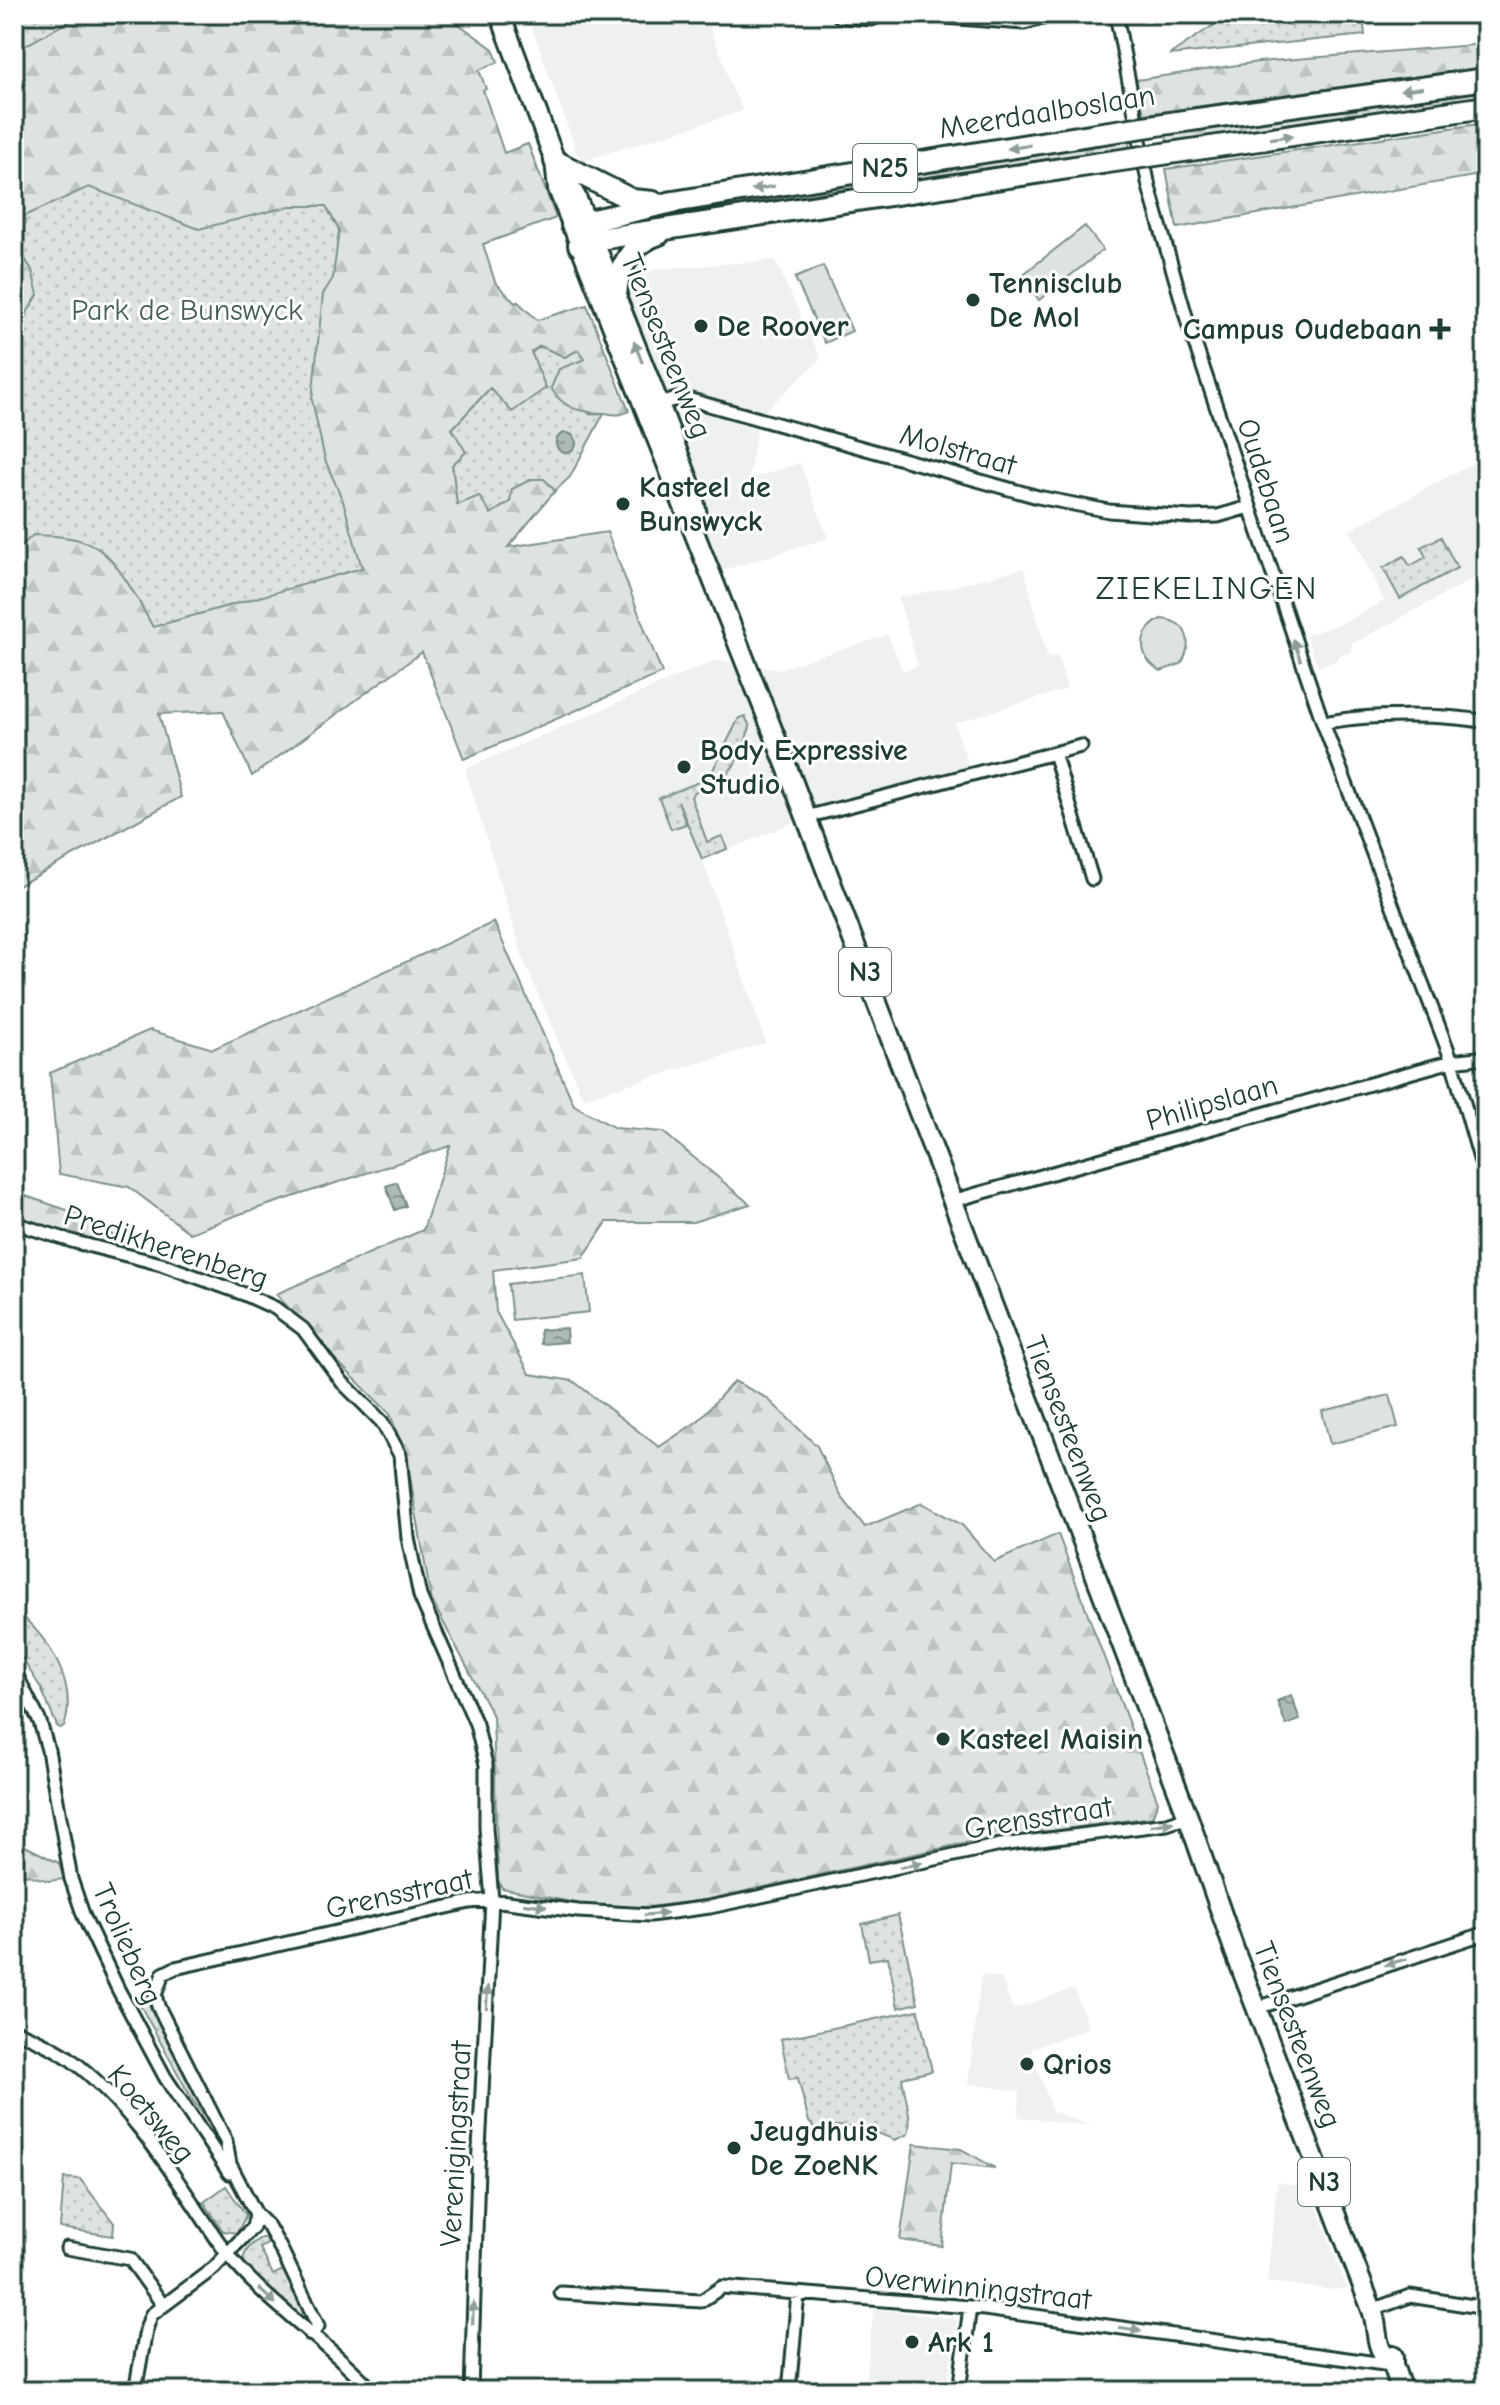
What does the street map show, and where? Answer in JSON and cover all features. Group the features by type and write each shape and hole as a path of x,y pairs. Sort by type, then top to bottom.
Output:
{"highway":[{"name":"Meerdaalboslaan","path":"583,233 673,202 1096,134 1486,79"},
{"name":"Meerdaalboslaan","path":"583,233 679,228 1486,107"},
{"path":"555,161 632,200 673,202"},
{"path":"616,296 620,271 636,250 653,236 679,228"}],"main road":[{"name":"Tiensesteenweg","path":"500,14 555,161 576,197 583,233 705,558 1188,1817 1374,2315 1374,2333 1378,2344 1383,2356 1393,2365 1402,2391"},
{"name":"Tiensesteenweg","path":"583,233 616,296 692,489 705,558"}],"street":[{"path":"837,14 841,17 872,19 884,14"},
{"path":"905,14 1024,23 1057,14"},
{"name":"Oudebaan","path":"1116,14 1158,222 1249,507 1323,723 1452,1061 1486,1180"},
{"name":"Molstraat","path":"659,404 677,399 691,400 1012,491 1109,511 1203,517 1249,507"},
{"path":"1323,723 1351,719 1459,717 1486,722"},
{"path":"806,817 1081,746"},
{"path":"1054,753 1092,879"},
{"name":"Philipslaan","path":"952,1201 1452,1061 1486,1057"},
{"name":"Predikherenberg","path":"14,1223 161,1264 275,1308 303,1329 342,1382 382,1422 400,1455 408,1538 420,1596 476,1724 483,1751 492,1900"},
{"name":"Trolieberg","path":"14,1670 40,1722 48,1750 71,1879 84,1917 165,2077 256,2214"},
{"name":"Grensstraat","path":"311,2335 318,2326 282,2251 268,2226 256,2214 230,2164 226,2141 158,2006 155,1995 163,1974 175,1968 470,1902 492,1900 578,1911 650,1915 710,1907 1001,1845 1167,1824 1188,1817"},
{"name":"Verenigingstraat","path":"471,2391 478,2168 492,1900"},
{"path":"1257,2008 1486,1933"},
{"name":"Koetsweg","path":"15,2033 68,2058 112,2095 227,2254 268,2298 349,2365 373,2391"},
{"path":"135,2391 151,2315 214,2268 246,2237 253,2227 256,2214"},
{"path":"67,2248 130,2259 163,2305"},
{"name":"Overwinningstraat","path":"561,2293 701,2301 722,2287 970,2307 1393,2365"},
{"path":"789,2391 798,2294"},
{"path":"1374,2315 1410,2296 1486,2308"},
{"path":"959,2391 970,2307"}],"shaded area":[{"path":"518,14 704,14 743,111 583,161 577,153 531,25"},
{"path":"775,260 821,359 759,416 749,479 800,463 828,538 711,574 597,290 656,269"},
{"path":"1486,456 1486,578 1484,573 1352,644 1350,652 1338,656 1336,661 1318,667 1306,635 1341,624 1384,601 1350,530"},
{"path":"1024,568 1048,659 1058,656 1067,689 955,723 971,775 806,817 703,861 766,1043 583,1098 525,964 465,769 716,660 778,669 888,635 903,671 918,666 898,597"},
{"path":"981,1975 1001,1978 1013,2009 1074,1988 1089,2028 1031,2049 1052,2111 1092,2126 1018,2117 1020,2091 968,2084"},
{"path":"1277,2182 1305,2187 1318,2210 1347,2288 1335,2290 1267,2282"},
{"name":"Ark 1","path":"874,2309 957,2319 946,2391 864,2391"}],"green space":[{"path":"14,14 82,14 14,52"},
{"path":"82,14 445,14 493,49 498,62 479,70 504,153 528,144 556,218 483,244 495,282 537,320 587,305 629,411 617,415 587,412 567,405 551,388 559,369 585,359 578,350 565,357 540,346 531,352 546,388 512,412 490,388 452,429 466,452 452,465 457,505 479,496 491,514 510,502 512,489 532,479 544,479 555,491 508,547 607,532 662,673 464,759 422,652 252,776 223,711 159,714 181,797 14,888 14,553 33,535 75,539 98,549 126,580 153,627 362,568 343,501 325,460 312,400 323,294 333,278 339,230 326,206 291,206 199,229 89,187 20,218 14,229 14,52"},
{"name":"Park de Bunswyck","path":"341,14 445,14 439,55 487,160 528,144 556,218 483,244 384,574 14,757 14,172"},
{"path":"1230,14 1363,14 1365,35 1169,55"},
{"path":"1486,44 1486,67 1144,114 1136,80 1258,62"},
{"path":"1486,91 1486,103 1168,148 1166,134"},
{"path":"1486,123 1486,174 1177,228 1166,169"},
{"path":"1129,141 1131,154 793,203 790,191"},
{"path":"790,191 793,203 618,231 614,221"},
{"path":"1085,226 1103,250 1039,300 1021,276"},
{"path":"14,242 32,270 38,295 25,316 14,324"},
{"path":"823,266 852,331 825,343 795,278"},
{"path":"540,346 565,357 578,350 585,360 576,365 589,414 604,413 570,477 555,491 544,479 491,514 457,506 452,429 490,388"},
{"path":"1441,537 1457,568 1400,599 1383,568 1404,556 1410,566 1426,557 1421,547"},
{"path":"1161,619 1183,628 1188,641 1181,664 1161,671 1148,659 1143,645 1148,631"},
{"path":"745,716 750,727 732,768 724,777 698,789 691,797 707,842 722,836 727,849 702,859 678,801 686,824 671,829 659,798 709,778 739,718"},
{"path":"494,922 574,1105 615,1128 663,1132 750,1204 693,1222 607,1222 583,1258 493,1270 496,1312 530,1374 573,1381 659,1447 698,1421 734,1381 767,1398 817,1446 841,1496 865,1527 922,1503 962,1525 994,1562 1058,1534 1158,1802 1152,1817 965,1843 705,1900 649,1907 595,1907 502,1888 498,1880 493,1716 431,1599 407,1459 390,1414 276,1294 423,1230 450,1146 190,1233 129,1187 59,1174 50,1073 150,1030 213,1049"},
{"path":"14,1192 93,1219 128,1248 14,1221"},
{"path":"585,1275 589,1312 512,1320 508,1284"},
{"path":"1390,1395 1398,1427 1330,1444 1322,1411"},
{"path":"14,1609 38,1632 57,1661 67,1693 68,1710 64,1727 57,1726 41,1688 14,1646"},
{"path":"25,1846 59,1863 64,1879 49,1881 14,1871 14,1849"},
{"path":"898,1915 918,2003 898,2008 888,1957 869,1960 862,1924"},
{"path":"142,1992 155,2011 218,2135 193,2101 135,1996"},
{"path":"918,2010 932,2071 902,2078 909,2114 908,2134 895,2140 867,2129 837,2126 815,2128 809,2122 798,2078 789,2079 781,2039"},
{"path":"914,2144 961,2149 995,2168 951,2163 942,2246 900,2240"},
{"path":"64,2178 80,2179 114,2223 113,2236 60,2228"},
{"path":"226,2186 246,2215 237,2233 223,2231 204,2202"},
{"path":"261,2238 268,2238 271,2242 260,2248 273,2275 285,2269 312,2328 277,2301 243,2265 248,2249"}],"water":[{"path":"562,433 570,433 576,443 570,453 562,453 556,447 556,439"},
{"path":"397,1182 406,1206 395,1210 386,1186"},
{"path":"566,1328 567,1342 541,1344 540,1330"},
{"path":"1291,1695 1300,1720 1286,1725 1277,1701"}],"place":[{"name":"Tennisclub De Mol","path":"973,300"},
{"name":"De Roover","path":"701,326"},
{"name":"Campus Oudebaan","path":"1440,329"},
{"name":"Kasteel de Bunswyck","path":"623,504"},
{"name":"Body Expressive Studio","path":"684,767"},
{"name":"Kasteel Maisin","path":"943,1739"},
{"name":"Qrios","path":"1027,2064"},
{"name":"Jeugdhuis De ZoeNK","path":"734,2148"},
{"name":"Ark 1","path":"912,2342"}],"district":[{"name":"ZIEKELINGEN","path":"1207,588"}]}
